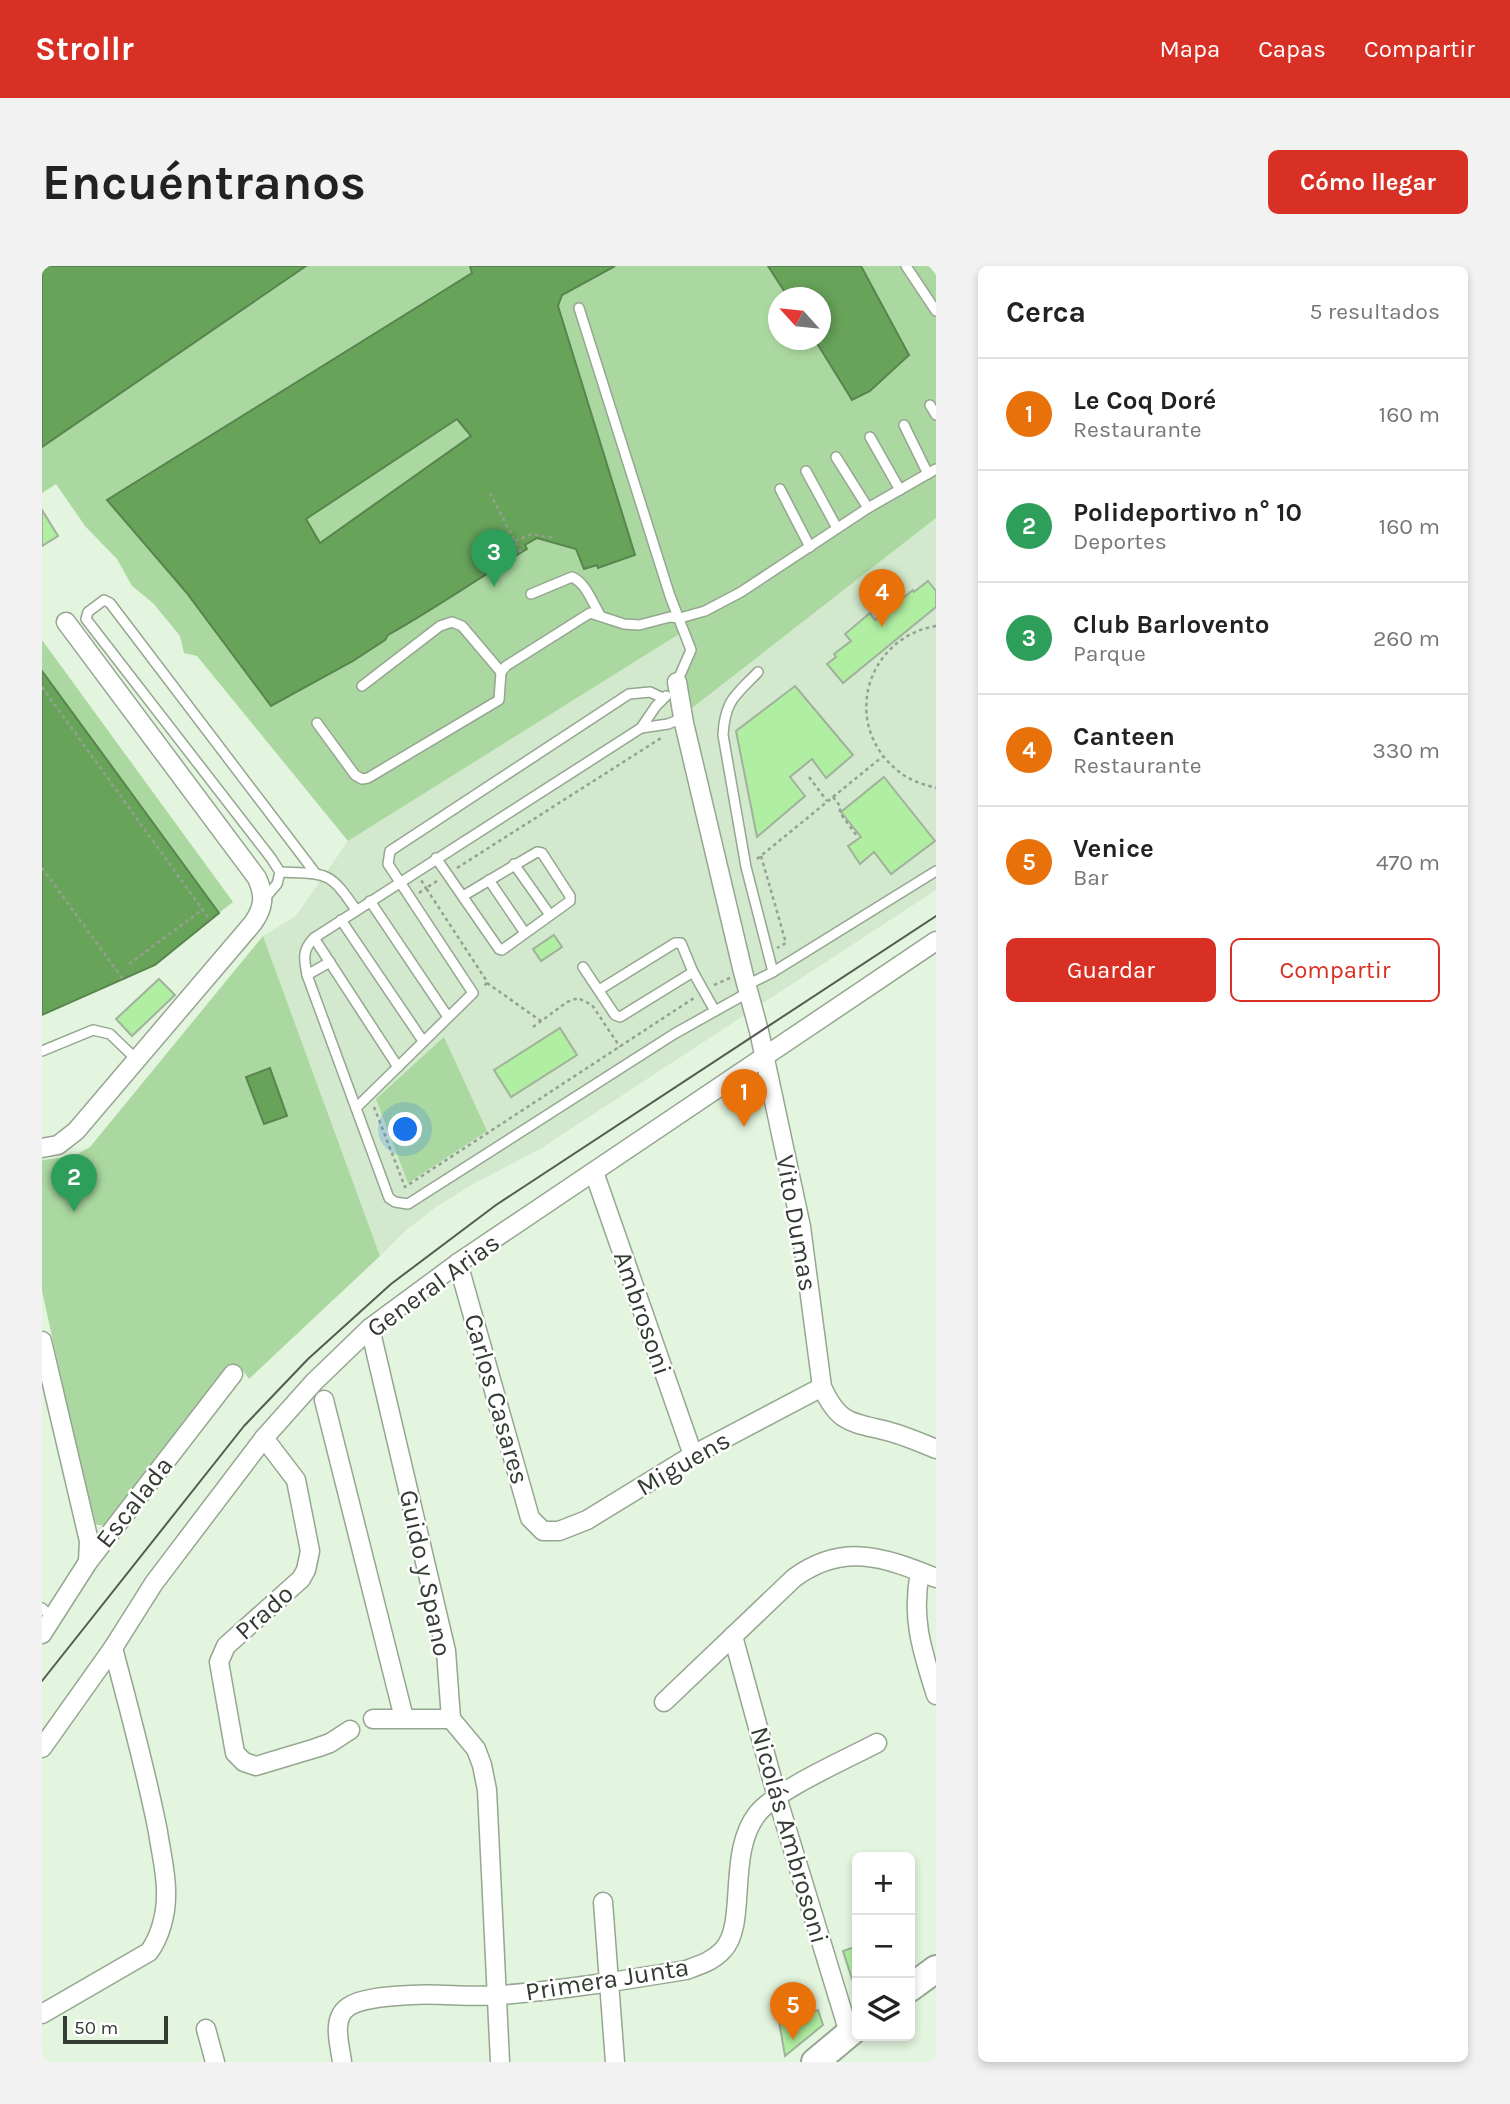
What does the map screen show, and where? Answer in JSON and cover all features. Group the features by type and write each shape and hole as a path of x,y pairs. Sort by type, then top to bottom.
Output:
{"main road":[{"path":"915,1984 936,1969"},
{"path":"815,2062 852,2031"}],"street":[{"path":"42,1148 50,1148 67,1140 253,923 261,911 264,899 257,878 66,622"},
{"name":"Vito Dumas","path":"673,690 684,720 801,1227 822,1387 829,1402 849,1421 896,1434 936,1450"},
{"name":"General Arias","path":"42,1748 113,1648 161,1574 264,1438 314,1382 370,1328 458,1263 936,941"},
{"name":"Ambrosoni","path":"594,1172 693,1455"},
{"name":"Carlos Casares","path":"458,1263 530,1518 542,1531"},
{"name":"Guido y Spano","path":"370,1328 446,1651 451,1718"},
{"path":"42,1341 89,1541 88,1562"},
{"name":"Escalada","path":"44,1625 88,1562 233,1374"},
{"name":"Miguens","path":"542,1531 559,1531 587,1520 693,1455 822,1387"},
{"path":"324,1400 404,1718"},
{"name":"Prado","path":"264,1438 296,1480 310,1550 306,1570 301,1579 226,1646 219,1662 235,1753 244,1762 256,1766 316,1748 350,1730"},
{"path":"664,1702 794,1578 828,1559 851,1556 876,1558 928,1575 915,1607 917,1630 936,1695"},
{"name":"Nicolás Ambrosoni","path":"733,1636 777,1797 852,2027"},
{"path":"42,2014 149,1952 156,1942 166,1897 163,1862 149,1783 113,1648"},
{"path":"373,1719 451,1718 475,1749 482,1765 487,1790 500,2062"},
{"name":"Primera Junta","path":"342,2062 338,2025 340,2017 349,2006 390,1996 498,1996 686,1970 709,1962 725,1949 733,1927 743,1841 758,1814 777,1797 877,1743"},
{"path":"603,1902 615,2062"},
{"path":"206,2029 215,2062"}],"lane":[{"path":"906,266 936,312"},
{"path":"579,308 670,596 691,650 673,690 641,728 399,882 314,938 307,946 303,955 307,975 389,1198 408,1205 674,1034 715,1011 746,983 773,972 936,871"},
{"path":"930,405 936,415"},
{"path":"317,723 355,775 362,779 368,778 499,700 501,673 506,666 590,613 624,624 639,625 705,611 741,592 868,508 932,472 904,425"},
{"path":"870,437 900,490"},
{"path":"836,457 868,508"},
{"path":"806,471 837,528"},
{"path":"780,489 810,547"},
{"path":"531,594 572,577 579,580 600,615"},
{"path":"264,899 277,884 280,872 86,619 88,612 104,600 110,603 316,874"},
{"path":"362,686 440,626 452,622 462,626 501,673"},
{"path":"758,672 728,704 724,714 723,735 746,867 773,972"},
{"path":"356,1108 473,993 388,864 390,851 629,694 673,690"},
{"path":"641,728 684,720"},
{"path":"436,858 499,949 502,950 570,901 570,896 542,853 532,853 463,896"},
{"path":"514,864 550,915"},
{"path":"280,872 316,874 331,879 356,911"},
{"path":"489,880 525,933"},
{"path":"370,901 448,1017"},
{"path":"341,920 423,1041"},
{"path":"314,938 398,1067"},
{"path":"599,990 675,943 681,943 693,972 715,1011"},
{"path":"307,975 330,962"},
{"path":"583,967 615,1015 620,1017 693,972"},
{"path":"42,1051 93,1030 110,1034 136,1060"}],"path":[{"path":"490,493 521,553"},
{"path":"515,541 532,534 553,538"},
{"path":"936,626 906,636 890,648 878,663 870,681 866,701 872,739 882,756 898,772 936,788"},
{"path":"42,687 210,920"},
{"path":"410,899 684,720"},
{"path":"746,867 882,756"},
{"path":"810,777 827,801"},
{"path":"919,790 922,784"},
{"path":"833,797 841,806 840,813 857,836"},
{"path":"761,855 786,943 768,953"},
{"path":"42,868 123,979"},
{"path":"415,872 487,983 541,1021"},
{"path":"129,964 203,909"},
{"path":"477,993 487,983"},
{"path":"372,1099 405,1187 704,992 746,983"},
{"path":"533,1027 567,1002 578,998 592,1005 620,1047"}],"shaded area":[{"path":"42,266 306,266 42,447"},
{"path":"306,266 929,266 936,275 936,518 683,715 677,682 691,650 684,631 348,841 197,656 184,653 180,636 153,603 132,586 117,559 85,526 56,484 42,493 42,448"},
{"path":"470,266 615,266 562,295 558,306 635,555 598,568 597,565 584,569 576,549 537,538 525,545 527,549 388,635 385,640 353,661 271,706 186,592 107,500 472,273","holes":["457,419 471,436 320,543 306,519"]},
{"path":"768,266 861,266 909,355 870,391 852,400 821,350 831,350 831,287 782,287"},
{"path":"936,518 936,890 540,1149 436,1207 405,1231 380,1256 263,936 296,916 348,841 684,631 691,650 683,714"},
{"path":"42,640 233,902 219,913 42,671"},
{"path":"42,671 219,913 155,965 42,1015"},
{"path":"263,936 380,1256 249,1379 241,1368 234,1365 227,1367 106,1525 97,1525 92,1518 42,1291 42,1160 74,1156 90,1147"},
{"path":"444,1037 487,1131 408,1183 376,1099"},
{"path":"270,1068 287,1116 264,1124 246,1077"}],"building":[{"path":"42,510 58,536 42,546"},
{"path":"928,581 936,591 936,607 843,683 827,664 836,657 834,654 851,641 845,634 870,613 875,620"},
{"path":"795,686 853,755 826,778 812,759 790,777 805,796 757,837 736,731"},
{"path":"884,777 935,841 891,874 874,852 860,864 848,846 861,837 841,812"},
{"path":"554,935 562,947 541,961 533,949"},
{"path":"159,979 175,995 132,1036 116,1019"},
{"path":"560,1028 577,1055 511,1097 494,1070"},
{"path":"852,1948 852,1979 843,1951"},
{"path":"818,2010 823,2025 785,2056 779,2021"}],"tram line":[{"path":"42,1681 244,1426 308,1359 391,1284 496,1205 936,916"}],"place":[{"name":"Club Barlovento","path":"494,587"},
{"name":"Canteen","path":"882,627"},
{"name":"Le Coq Doré","path":"744,1127"},
{"name":"Polideportivo n° 10","path":"74,1212"},
{"name":"Venice","path":"793,2040"}]}
